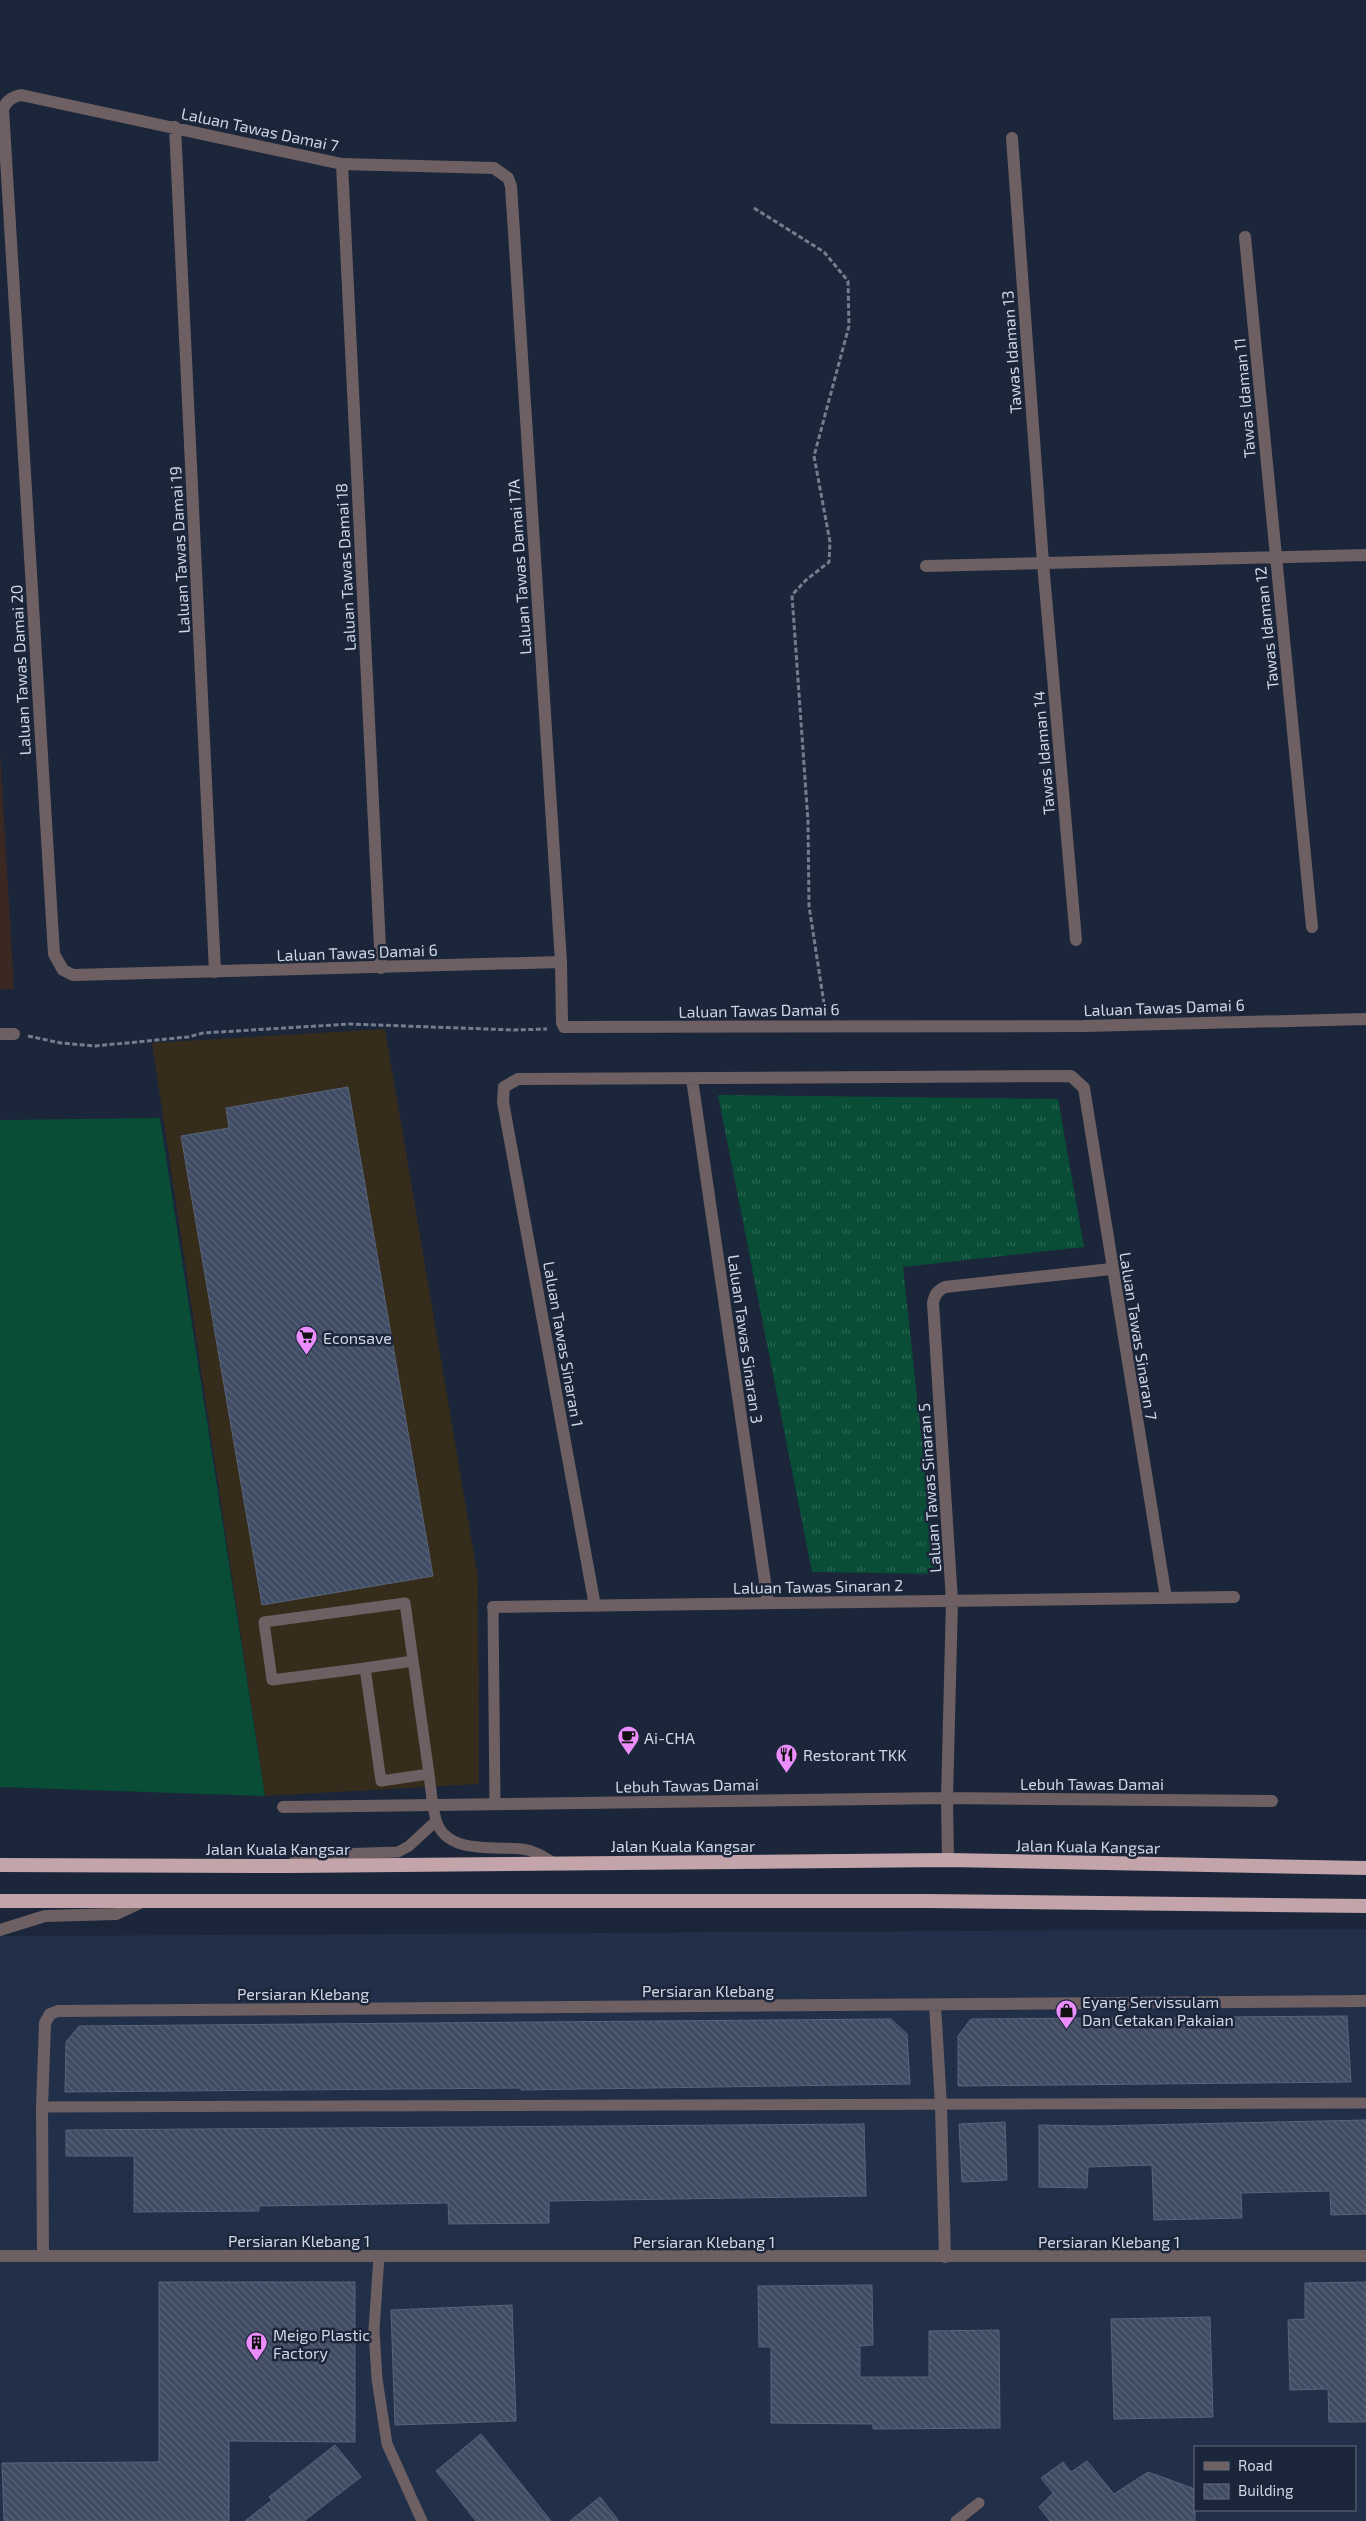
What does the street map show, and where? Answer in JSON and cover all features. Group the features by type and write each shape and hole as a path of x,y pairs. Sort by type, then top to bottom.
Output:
{"highway":[{"name":"Jalan Kuala Kangsar","path":"0,1865 290,1866 948,1860 1366,1868"},
{"path":"0,1901 926,1901 1366,1906"}],"street":[{"name":"Laluan Tawas Damai 7","path":"13,97 21,94 342,164 494,168 503,172"},
{"name":"Laluan Tawas Damai 20","path":"13,97 7,101 3,109 54,954 63,970 73,975 215,972"},
{"name":"Laluan Tawas Damai 19","path":"175,128 215,972"},
{"name":"Tawas Idaman 13","path":"1012,138 1043,563"},
{"name":"Laluan Tawas Damai 18","path":"342,164 381,968"},
{"name":"Laluan Tawas Damai 17A","path":"503,172 511,186 561,962"},
{"name":"Tawas Idaman 11","path":"1246,237 1276,557"},
{"path":"1276,557 1366,555"},
{"name":"Tawas Idaman 12","path":"926,566 1276,557 1312,926"},
{"name":"Tawas Idaman 14","path":"1043,563 1076,940"},
{"name":"Laluan Tawas Damai 6","path":"215,972 561,962"},
{"path":"561,962 562,1022 564,1027 568,1028"},
{"name":"Laluan Tawas Damai 6","path":"568,1028 1084,1026 1366,1019"},
{"path":"0,1034 14,1034"},
{"name":"Laluan Tawas Sinaran 7","path":"692,1079 1071,1076 1078,1080 1084,1088 1111,1269 1166,1598"},
{"name":"Laluan Tawas Sinaran 1","path":"594,1606 503,1102 504,1087 518,1079 692,1079"},
{"name":"Laluan Tawas Sinaran 3","path":"692,1079 768,1603"},
{"name":"Laluan Tawas Sinaran 5","path":"948,1860 946,1798 952,1601 934,1312 935,1296 938,1290 945,1287 1111,1269"},
{"name":"Laluan Tawas Sinaran 2","path":"493,1607 1234,1597"},
{"name":"Lebuh Tawas Damai","path":"282,1806 946,1798 1272,1801"},
{"path":"0,1930 45,1916 116,1914 146,1900"},
{"name":"Persiaran Klebang","path":"42,2107 45,2023 50,2014 58,2010 1366,2001"},
{"path":"935,2005 941,2105 945,2257"},
{"path":"42,2107 42,2256"},
{"name":"Persiaran Klebang 1","path":"0,2256 1366,2256"}],"lane":[{"path":"413,1661 272,1680 264,1622 405,1603 436,1821 444,1835 464,1845 493,1849 523,1849 540,1854 554,1864"},
{"path":"493,1607 495,1804"},
{"path":"365,1668 381,1781 429,1774"},
{"path":"290,1866 300,1856 307,1855 398,1852 409,1846 436,1821"},
{"path":"42,2107 1366,2103"},
{"path":"380,2256 374,2330 377,2379 385,2434 390,2453 422,2521"},
{"path":"956,2521 979,2503"}],"path":[{"path":"754,208 824,252 848,281 849,326 814,456 830,542 828,562 806,580 792,595 808,821 809,906 828,1026"},
{"path":"14,1034 61,1043 96,1046 188,1037 203,1033 350,1024 514,1030 568,1028"}],"shaded area":[{"path":"0,752 14,989 0,989"},
{"path":"385,1029 478,1578 479,1784 265,1796 152,1043"},
{"path":"1366,1929 1366,2521 0,2521 0,1936"}],"green space":[{"path":"718,1095 1058,1099 1084,1247 903,1267 936,1574 812,1572"},
{"path":"160,1118 265,1796 0,1787 0,1120"}],"building":[{"name":"Econsave","path":"348,1087 433,1576 262,1605 181,1136 229,1128 226,1108"},
{"path":"1347,2016 1351,2082 958,2086 958,2036 971,2019"},
{"path":"891,2019 907,2034 910,2084 521,2090 521,2088 65,2092 66,2042 79,2026"},
{"path":"1366,2120 1366,2214 1331,2215 1330,2191 1241,2193 1242,2218 1154,2220 1152,2165 1088,2167 1087,2188 1039,2187 1039,2125 1097,2126"},
{"path":"1005,2122 1007,2180 962,2182 959,2124"},
{"path":"864,2124 866,2196 549,2201 549,2223 449,2224 448,2203 259,2206 259,2211 134,2212 134,2156 66,2156 66,2130"},
{"name":"Meigo Plastic Factory","path":"159,2282 355,2282 355,2442 229,2441 229,2521 4,2521 2,2463 159,2462"},
{"path":"1366,2282 1366,2422 1329,2422 1328,2389 1290,2390 1288,2320 1305,2319 1305,2283"},
{"path":"872,2285 873,2345 860,2346 860,2377 929,2377 929,2331 999,2330 1000,2428 873,2429 873,2424 771,2423 771,2347 759,2347 758,2286"},
{"path":"512,2305 516,2421 395,2425 391,2310"},
{"path":"1210,2317 1213,2417 1114,2419 1111,2319"},
{"path":"481,2434 551,2521 476,2521 436,2471"},
{"path":"335,2445 361,2477 304,2521 245,2521 272,2500 269,2497"},
{"path":"1087,2461 1114,2494 1148,2472 1194,2489 1195,2521 1050,2521 1039,2507 1053,2493 1041,2478 1063,2462 1071,2472"},
{"path":"600,2497 619,2521 570,2521"}],"place":[{"name":"Econsave","path":"307,1356"},
{"name":"Ai-CHA","path":"628,1756"},
{"name":"Restorant TKK","path":"787,1773"},
{"name":"Eyang Servissulam Dan Cetakan Pakaian","path":"1066,2029"},
{"name":"Meigo Plastic Factory","path":"257,2362"}]}
